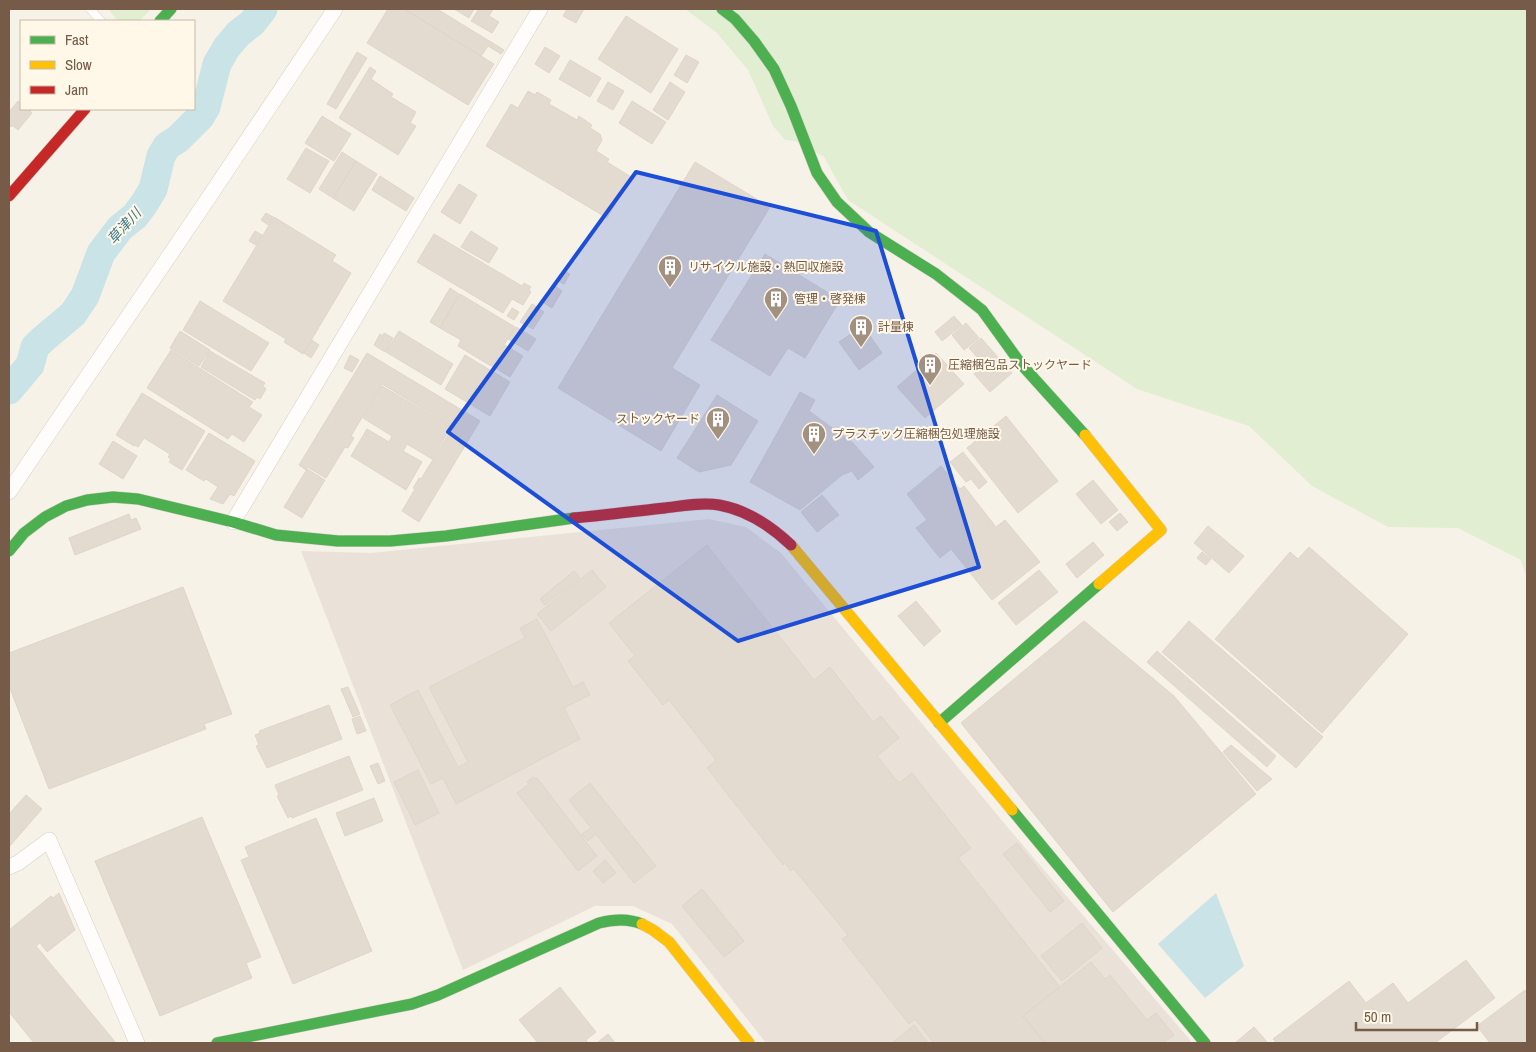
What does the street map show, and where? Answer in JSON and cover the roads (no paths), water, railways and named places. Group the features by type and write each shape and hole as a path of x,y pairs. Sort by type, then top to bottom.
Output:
{"street":[{"path":"161,20 171,9"},
{"path":"9,492 335,9"},
{"path":"233,522 540,9"},
{"path":"722,9 754,41 774,69 791,106 817,174 837,202 869,232 936,274 982,310 1021,364 1096,448 1161,530 939,723"},
{"path":"9,196 84,110"},
{"path":"9,551 24,533 45,517 66,506 87,500 113,497 138,499 233,522 276,535 338,542 390,541 446,536 537,522 717,504 736,510 761,521 781,535 798,552 1205,1043"},
{"path":"9,867 18,863 49,840 137,1043"},
{"path":"218,1043 412,1004 438,995 614,918 630,920 653,928 669,942 749,1043"}],"lane":[{"path":"90,9 99,20"}],"water":[{"path":"1216,893 1244,966 1205,998 1158,944"}],"waterway":[{"name":"草津川","path":"9,390 30,365 35,347 73,314 85,296 101,253 120,228 135,216 153,189 161,156 167,146 178,139 200,117 206,107 217,64 227,47 238,34 252,23 263,9"}],"place":[{"name":"リサイクル施設・熱回収施設","path":"670,288"},
{"name":"管理・啓発棟","path":"776,320"},
{"name":"計量棟","path":"861,348"},
{"name":"圧縮梱包品ストックヤード","path":"930,386"},
{"name":"ストックヤード","path":"718,440"},
{"name":"プラスチック圧縮梱包処理施設","path":"814,455"}]}
